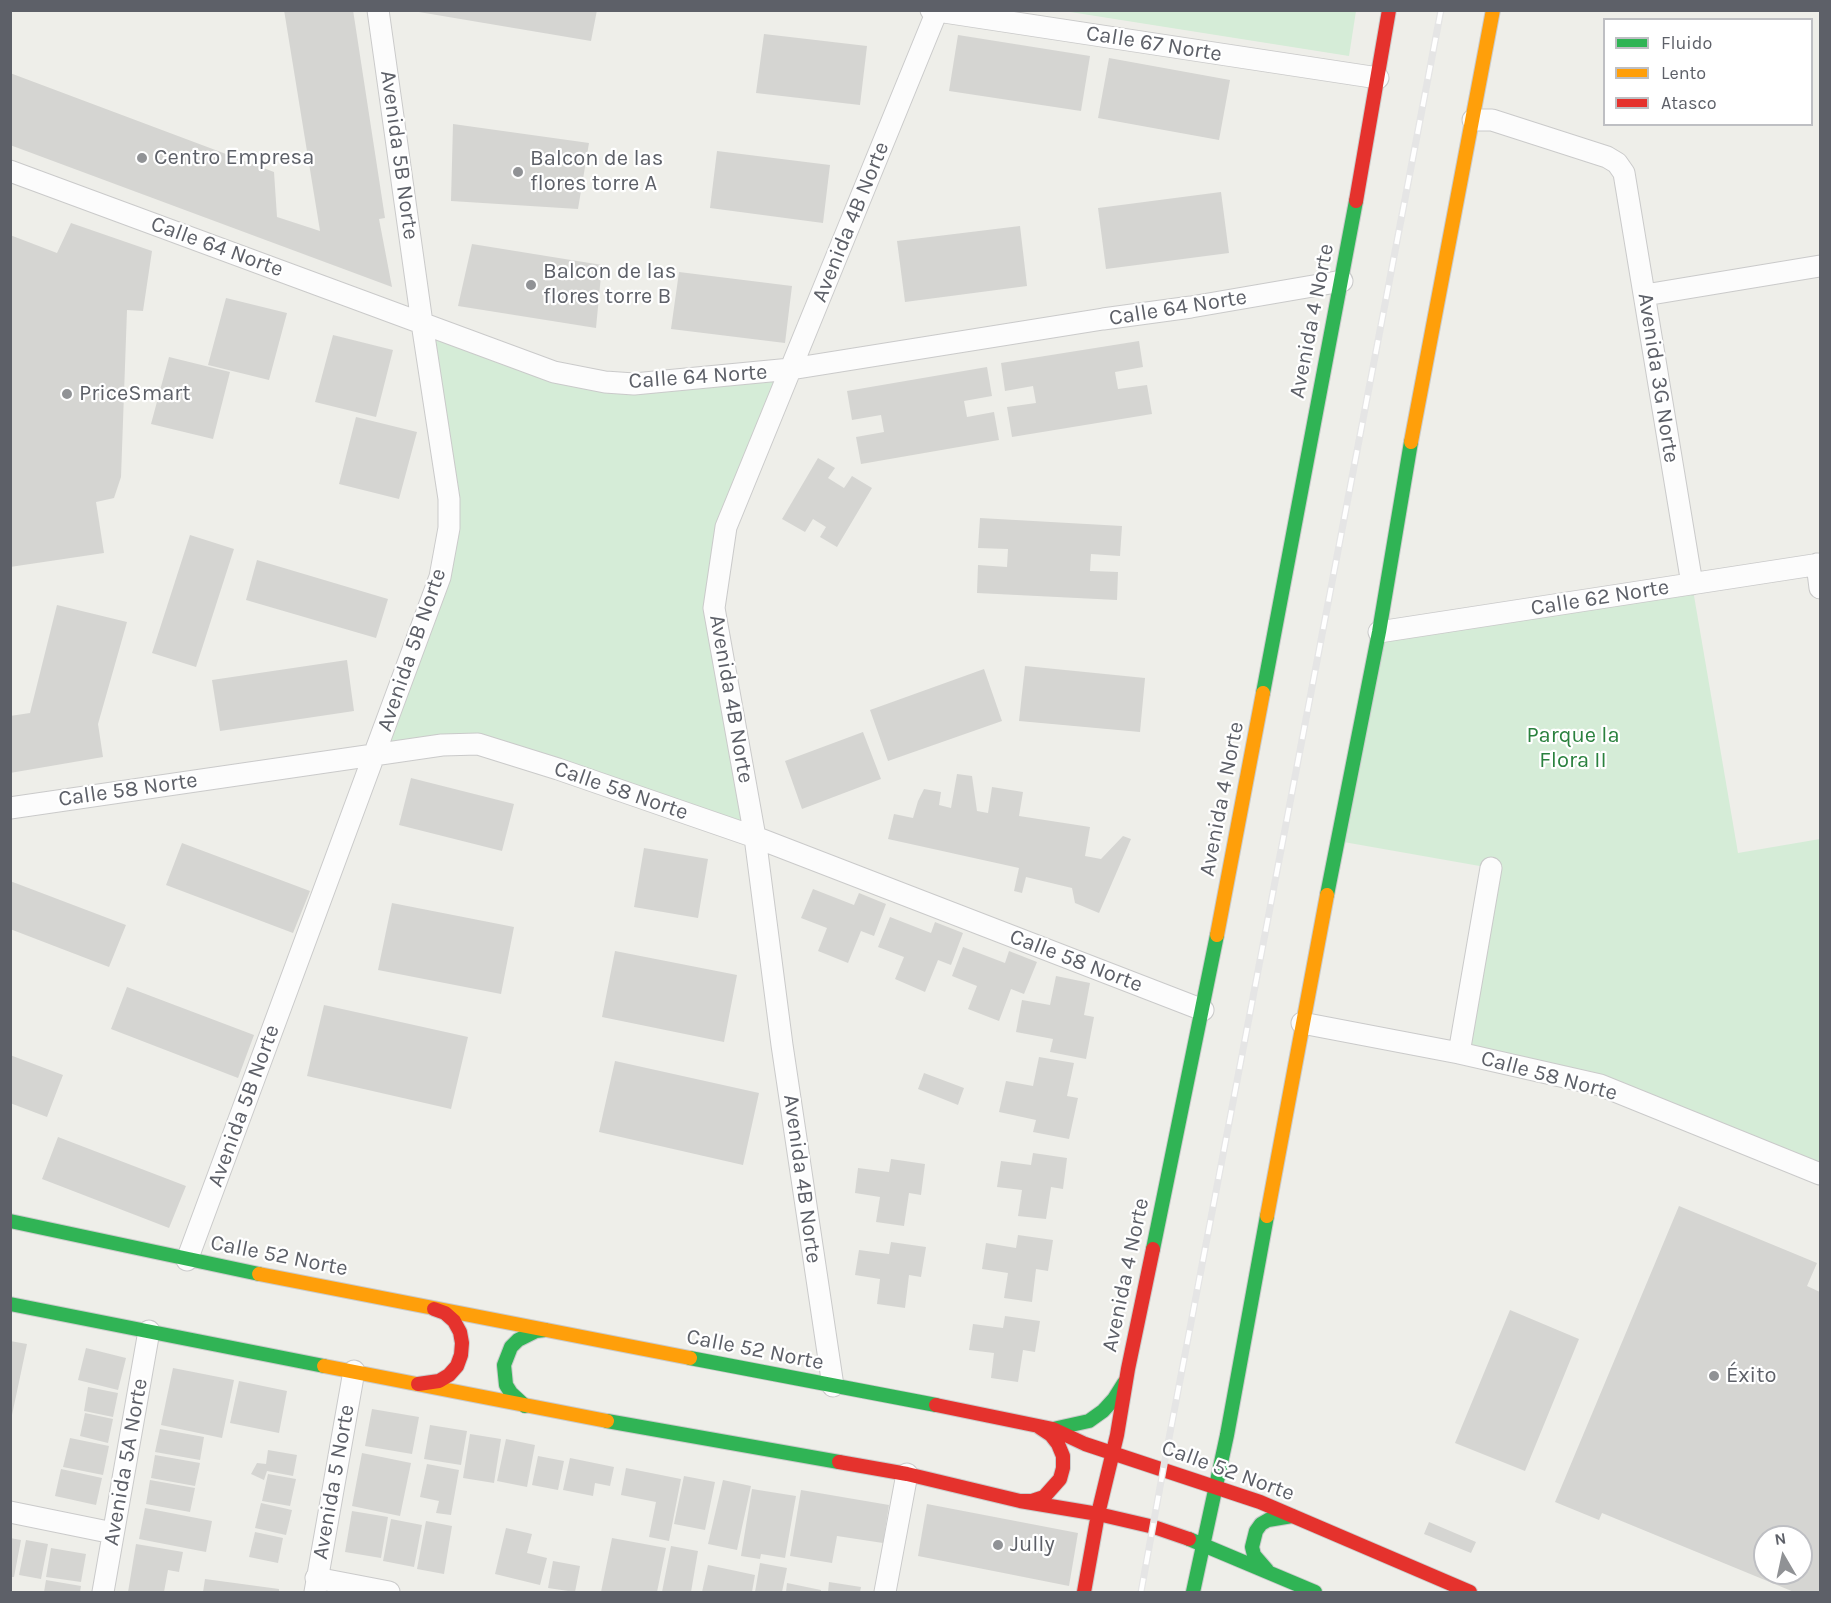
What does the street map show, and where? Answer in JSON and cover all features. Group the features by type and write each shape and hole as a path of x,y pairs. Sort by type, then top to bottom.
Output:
{"main road":[{"name":"Avenida 4 Norte","path":"1084,1593 1098,1514 1113,1452 1128,1369 1203,1010 1342,281 1389,10"},
{"path":"1193,1593 1227,1435 1302,1023 1379,632 1413,431 1493,10"},
{"name":"Calle 52 Norte","path":"10,1221 187,1260 1000,1417 1046,1428 1085,1444 1260,1502 1470,1593"},
{"path":"10,1304 525,1406 907,1474 1020,1501 1098,1514 1154,1527 1203,1544 1263,1566 1315,1593"},
{"path":"415,1383 427,1384 449,1375 457,1366 461,1355 460,1332 454,1321 445,1313 434,1309"},
{"path":"525,1406 506,1385 504,1365 511,1347 518,1340 536,1331 545,1330"},
{"path":"1046,1428 1073,1426 1089,1421 1103,1411 1119,1392 1128,1369"},
{"path":"1020,1501 1032,1501 1048,1493 1060,1479 1063,1456 1059,1444 1046,1428"},
{"path":"1227,1435 1239,1475 1260,1502"},
{"path":"1263,1566 1252,1547 1256,1531 1261,1524 1292,1516"},
{"path":"1282,1593 1297,1593"}],"street":[{"name":"Avenida 5B Norte","path":"187,1260 440,576 449,528 449,499 378,10"},
{"name":"Calle 67 Norte","path":"934,11 1378,78"},
{"name":"Avenida 4B Norte","path":"833,1386 782,1045 755,837 714,608 726,526 934,11"},
{"name":"Avenida 3G Norte","path":"1473,120 1492,120 1607,157 1617,163 1624,173 1692,584"},
{"name":"Calle 64 Norte","path":"10,171 554,372 605,382 634,384 791,369 1191,307 1342,281"},
{"path":"1645,295 1821,266"},
{"name":"Calle 62 Norte","path":"1379,632 1819,564"},
{"path":"1819,564 1821,588"},
{"name":"Calle 58 Norte","path":"10,808 442,745 478,744 755,837 1203,1010"},
{"path":"1459,1053 1491,868"},
{"name":"Calle 58 Norte","path":"1302,1023 1459,1053 1600,1085 1821,1174"},
{"name":"Avenida 5A Norte","path":"103,1593 149,1331"},
{"name":"Avenida 5 Norte","path":"315,1585 354,1371"},
{"path":"885,1593 907,1474"},
{"path":"10,1512 113,1533"},
{"path":"315,1585 389,1593"}],"green space":[{"path":"1064,11 1356,11 1349,56"},
{"path":"422,323 605,382 791,369 726,527 714,608 755,837 478,744 375,755 449,528"},
{"name":"Parque la Flora II","path":"1692,584 1738,853 1820,839 1820,1174 1600,1085 1459,1053 1491,868 1338,841 1379,632"}],"building":[{"name":"Centro Empresa","path":"284,10 353,10 385,218 379,219 392,287 10,145 10,73 274,172 277,217 320,231"},
{"path":"407,10 597,10 591,41"},
{"path":"764,34 867,46 860,105 756,93"},
{"path":"958,35 1090,56 1081,111 949,91"},
{"path":"1109,58 1230,80 1219,140 1098,118"},
{"name":"Balcon de las flores torre A","path":"453,124 589,143 578,209 451,201"},
{"path":"717,151 830,165 823,223 710,208"},
{"path":"1221,192 1229,253 1106,269 1098,208"},
{"name":"PriceSmart","path":"71,223 152,251 143,311 127,310 121,477 114,498 96,502 104,553 10,567 10,235 57,253"},
{"path":"1020,226 1027,286 905,302 897,241"},
{"name":"Balcon de las flores torre B","path":"472,244 602,265 596,328 458,306"},
{"path":"679,272 792,286 785,343 671,329"},
{"path":"226,298 287,313 269,380 208,365"},
{"path":"333,335 393,350 376,417 315,402"},
{"path":"1139,341 1143,367 1115,372 1118,389 1147,385 1152,414 1012,437 1007,407 1036,403 1033,386 1005,391 1001,363"},
{"path":"169,357 230,372 213,439 151,424"},
{"path":"987,367 992,396 964,401 967,417 994,412 999,440 861,464 856,437 884,432 881,415 852,420 847,391"},
{"path":"356,417 417,432 399,499 339,484"},
{"path":"818,458 835,468 828,478 844,488 852,476 872,488 837,547 820,537 826,527 813,519 805,532 782,519"},
{"path":"980,518 1122,526 1120,556 1091,554 1090,571 1118,572 1117,600 977,593 978,565 1007,567 1008,549 978,548"},
{"path":"190,535 234,549 196,667 152,653"},
{"path":"257,560 388,599 376,638 246,600"},
{"path":"57,605 127,622 98,724 103,757 10,773 10,716 30,713"},
{"path":"347,660 354,711 220,731 212,680"},
{"path":"1025,666 1145,678 1140,732 1019,721"},
{"path":"984,669 1002,721 888,761 870,710"},
{"path":"863,732 881,779 802,809 785,761"},
{"path":"957,774 972,776 977,811 988,813 992,787 1023,792 1019,816 1090,827 1085,856 1101,859 1123,836 1131,839 1099,913 1075,903 1072,888 1026,877 1022,893 1014,891 1019,868 888,839 894,814 913,818 924,789 941,792 939,805 951,808"},
{"path":"411,778 514,804 502,851 399,825"},
{"path":"182,843 310,891 293,933 166,885"},
{"path":"644,848 708,859 698,918 634,907"},
{"path":"10,881 126,925 109,967 10,929"},
{"path":"813,889 854,905 859,893 886,904 874,936 861,931 848,963 818,951 827,928 801,918"},
{"path":"392,903 514,927 501,994 378,970"},
{"path":"890,917 931,933 935,922 963,933 951,965 938,960 925,992 895,979 904,957 878,947"},
{"path":"963,947 1005,963 1009,951 1037,962 1024,994 1011,989 999,1021 968,1009 977,986 952,976"},
{"path":"615,951 737,975 724,1042 602,1017"},
{"path":"1056,976 1090,983 1084,1015 1094,1017 1086,1059 1050,1052 1053,1039 1016,1032 1022,1000 1050,1005"},
{"path":"127,987 254,1035 238,1078 111,1029"},
{"path":"324,1005 468,1037 451,1109 307,1076"},
{"path":"10,1055 63,1075 47,1117 10,1103"},
{"path":"1039,1057 1074,1063 1067,1096 1078,1098 1069,1139 1033,1132 1036,1120 999,1112 1006,1081 1033,1086"},
{"path":"615,1061 759,1093 743,1165 599,1132"},
{"path":"924,1073 964,1088 958,1105 918,1089"},
{"path":"58,1137 186,1186 169,1228 42,1179"},
{"path":"1033,1153 1067,1158 1063,1189 1051,1187 1046,1219 1018,1216 1022,1190 997,1187 1001,1161 1031,1165"},
{"path":"891,1159 925,1164 921,1195 909,1193 904,1226 876,1222 880,1197 855,1193 858,1168 889,1172"},
{"name":"Éxito","path":"1679,1206 1817,1263 1807,1286 1820,1292 1820,1592 1794,1592 1777,1585 1813,1585 1813,1525 1753,1525 1753,1575 1602,1513 1599,1520 1555,1502"},
{"path":"1018,1235 1053,1240 1048,1271 1036,1269 1032,1302 1004,1298 1008,1273 982,1269 986,1243 1016,1248"},
{"path":"891,1242 926,1247 921,1277 909,1275 905,1308 877,1304 880,1279 855,1275 859,1250 889,1254"},
{"path":"1510,1310 1579,1339 1525,1471 1455,1443"},
{"path":"1005,1316 1040,1321 1035,1352 1023,1350 1018,1382 991,1378 994,1353 969,1350 973,1324 1003,1328"},
{"path":"10,1341 27,1344 12,1415 10,1415"},
{"path":"86,1348 126,1358 118,1390 78,1380"},
{"path":"173,1368 234,1380 222,1438 161,1425"},
{"path":"239,1381 287,1391 279,1433 230,1423"},
{"path":"88,1387 118,1393 113,1417 84,1411"},
{"path":"372,1409 419,1417 412,1454 365,1446"},
{"path":"85,1413 113,1419 108,1443 80,1436"},
{"path":"430,1425 467,1431 461,1465 424,1459"},
{"path":"160,1429 204,1437 200,1460 155,1452"},
{"path":"470,1434 501,1439 494,1483 463,1478"},
{"path":"70,1438 109,1446 103,1475 63,1467"},
{"path":"506,1439 535,1445 527,1487 497,1481"},
{"path":"268,1450 297,1455 293,1476 267,1471 264,1480 251,1474 257,1463 266,1464"},
{"path":"362,1453 411,1463 400,1516 352,1506"},
{"path":"155,1455 200,1463 195,1486 151,1478"},
{"path":"538,1456 564,1461 558,1490 532,1485"},
{"path":"570,1458 614,1467 610,1486 595,1483 593,1496 563,1490"},
{"path":"427,1464 459,1470 451,1515 436,1513 439,1501 420,1497"},
{"path":"626,1468 681,1479 669,1541 649,1537 656,1502 621,1495"},
{"path":"61,1469 102,1478 96,1505 55,1496"},
{"path":"268,1474 296,1479 290,1506 262,1501"},
{"path":"684,1476 715,1482 705,1530 674,1524"},
{"path":"150,1480 195,1488 190,1512 146,1504"},
{"path":"723,1480 751,1486 737,1550 708,1544"},
{"path":"752,1489 796,1496 785,1558 761,1554 760,1559 741,1556"},
{"path":"801,1490 889,1505 883,1543 837,1536 832,1563 790,1556"},
{"path":"261,1503 292,1510 286,1535 255,1528"},
{"name":"Jully","path":"927,1504 1078,1533 1069,1586 918,1556"},
{"path":"145,1508 212,1521 206,1552 139,1539"},
{"path":"352,1511 388,1517 381,1558 345,1552"},
{"path":"391,1519 422,1525 414,1567 383,1561"},
{"path":"426,1521 452,1526 444,1574 417,1569"},
{"path":"1429,1522 1476,1542 1471,1553 1424,1534"},
{"path":"506,1528 532,1534 527,1553 547,1558 540,1585 495,1574"},
{"path":"255,1532 283,1538 278,1563 249,1557"},
{"path":"10,1538 21,1540 14,1577 10,1577"},
{"path":"612,1538 666,1548 657,1592 601,1592"},
{"path":"26,1540 48,1544 41,1579 19,1575"},
{"path":"136,1544 183,1552 179,1572 168,1570 164,1592 128,1592"},
{"path":"671,1546 698,1551 691,1592 662,1592"},
{"path":"51,1548 86,1554 81,1582 46,1577"},
{"path":"553,1561 580,1566 575,1592 548,1588"},
{"path":"760,1563 787,1568 782,1592 755,1592"},
{"path":"708,1565 755,1575 752,1592 702,1592"},
{"path":"205,1579 279,1589 279,1592 203,1592"},
{"path":"46,1580 81,1586 80,1592 44,1592"},
{"path":"829,1582 861,1587 860,1592 828,1592"},
{"path":"787,1583 821,1590 821,1592 786,1592"}],"railway":[{"path":"1141,1592 1441,10"}],"traffic: fast":[{"path":"1263,693 1356,201"},
{"path":"1327,895 1379,632 1411,442"},
{"path":"1153,1249 1217,935"},
{"path":"1193,1592 1227,1435 1267,1216"},
{"path":"10,1221 259,1274"},
{"path":"10,1304 324,1366"},
{"path":"525,1406 506,1385 504,1365 511,1347 518,1340 536,1331 545,1330"},
{"path":"690,1358 936,1405"},
{"path":"1053,1429 1089,1421 1103,1411 1124,1383"},
{"path":"607,1421 839,1462"},
{"path":"1267,1570 1254,1555 1252,1547 1256,1531 1268,1520 1292,1516"},
{"path":"1189,1539 1315,1592"}],"traffic: slow":[{"path":"1411,442 1493,10"},
{"path":"1217,935 1263,693"},
{"path":"1267,1216 1327,895"},
{"path":"259,1274 690,1358"},
{"path":"324,1366 607,1421"}],"traffic: jam":[{"path":"1356,201 1389,10"},
{"path":"1084,1592 1153,1249"},
{"path":"418,1384 439,1381 449,1375 457,1366 461,1355 460,1332 454,1321 445,1313 434,1309"},
{"path":"936,1405 1053,1429 1085,1444 1260,1502 1470,1592"},
{"path":"1020,1501 1032,1501 1044,1497 1060,1479 1063,1468 1063,1456 1058,1444 1051,1435 1039,1427"},
{"path":"839,1462 907,1474 1020,1501 1098,1514 1154,1527 1189,1539"}],"place":[{"name":"Centro Empresa","path":"142,158"},
{"name":"Balcon de las flores torre A","path":"518,172"},
{"name":"Balcon de las flores torre B","path":"531,285"},
{"name":"PriceSmart","path":"67,394"},
{"name":"Éxito","path":"1714,1376"},
{"name":"Jully","path":"998,1545"}]}
